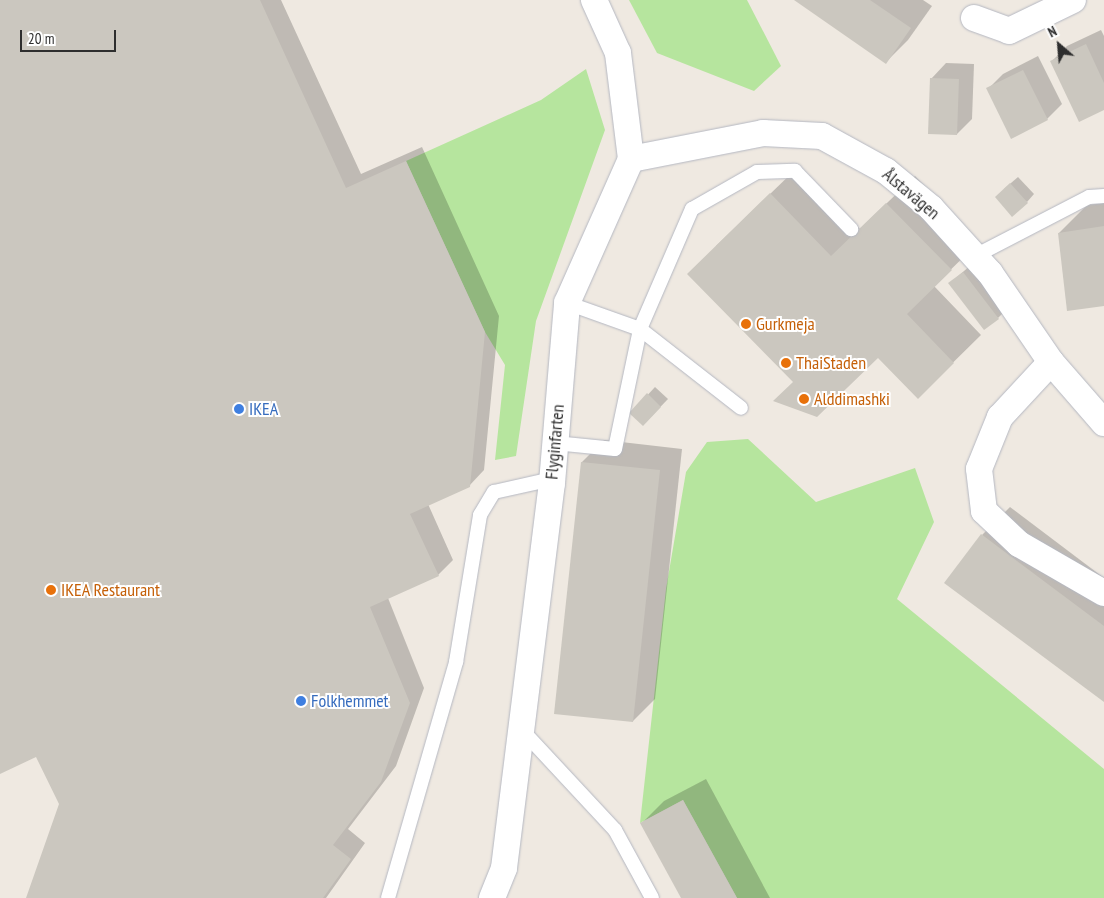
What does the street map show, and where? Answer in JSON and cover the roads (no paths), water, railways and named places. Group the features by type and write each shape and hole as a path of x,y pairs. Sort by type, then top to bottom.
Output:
{"street":[{"path":"594,0 618,53 631,159"},
{"path":"974,18 1010,31 1073,0"},
{"name":"Ålstavägen","path":"631,159 763,133 822,136 886,170 931,208 990,272 1051,362 1104,423"},
{"name":"Flyginfarten","path":"492,898 504,868 552,479 567,303 631,159"},
{"path":"1051,362 1000,417 979,469 984,511 1019,544 1104,593"}],"lane":[{"path":"555,443 615,449 640,329 692,210 757,172 795,171 851,229"},
{"path":"975,256 1089,197 1104,196"},
{"path":"567,303 640,329 740,408"},
{"path":"388,898 456,662 480,515 494,492 552,479"},
{"path":"521,729 616,830 652,898"}],"place":[{"name":"Gurkmeja","path":"746,324"},
{"name":"ThaiStaden","path":"786,363"},
{"name":"Alddimashki","path":"804,399"},
{"name":"IKEA","path":"239,409"},
{"name":"IKEA Restaurant","path":"51,590"},
{"name":"Folkhemmet","path":"301,701"}]}
